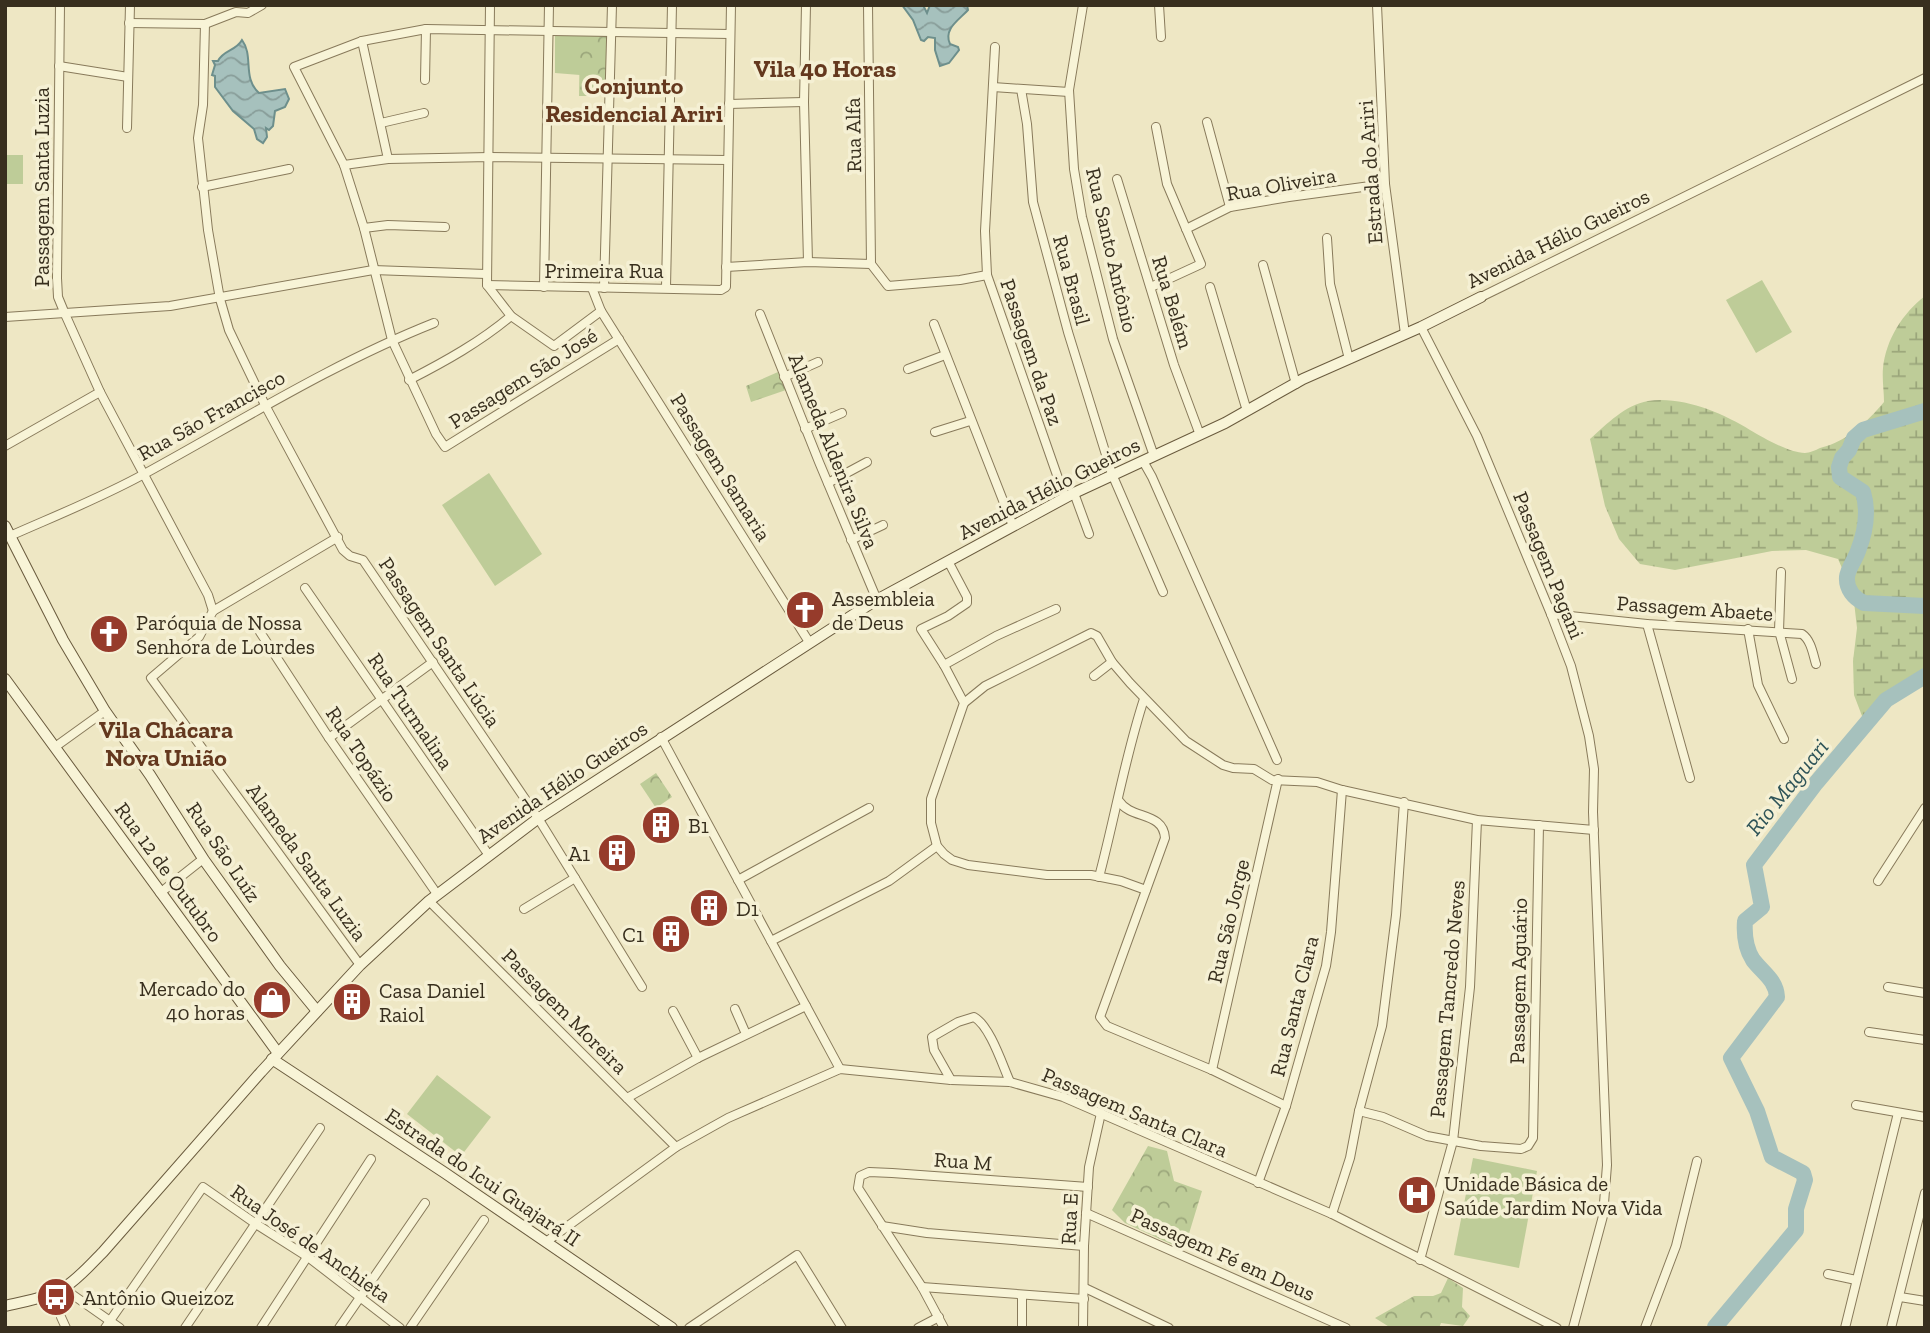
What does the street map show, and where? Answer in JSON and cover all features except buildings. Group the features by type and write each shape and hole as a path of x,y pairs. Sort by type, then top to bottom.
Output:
{"main road":[{"name":"Avenida Hélio Gueiros","path":"64,1289 103,1252 275,1056 360,965 433,897 538,818 877,600 1112,474 1200,435 1296,384 1481,297"},
{"name":"Rua São Luíz","path":"7,533 63,640 105,711 150,775 203,859 280,966 317,1011"},
{"name":"Rua 12 de Outubro","path":"5,679 275,1056"},
{"name":"Estrada do Icui Guajará II","path":"275,1056 672,1328"},
{"path":"5,1306 64,1289"}],"street":[{"name":"Passagem Santa Luzia","path":"60,5 58,297 100,392 143,475"},
{"path":"127,128 130,5"},
{"path":"129,23 205,24 236,12 248,13 262,5"},
{"path":"490,5 487,285 511,316 554,346 601,311"},
{"path":"544,287 549,5"},
{"path":"604,288 612,5"},
{"path":"666,287 672,5"},
{"path":"731,5 726,267 808,262 871,264 888,286 987,275"},
{"path":"806,5 804,102 808,262"},
{"name":"Rua Alfa","path":"867,5 871,264"},
{"name":"Rua Santo Antônio","path":"1083,5 1069,92 1074,169 1082,216 1114,339 1154,456"},
{"path":"1159,5 1161,37"},
{"name":"Estrada do Ariri","path":"1377,5 1385,184 1405,334"},
{"name":"Passagem Santa Lúcia","path":"205,24 204,91 198,138 202,187 220,299 229,330 265,405 345,553 363,560 433,662 538,818 642,987"},
{"path":"425,80 426,29"},
{"path":"511,316 468,348 409,380 392,340 364,228 344,165 294,67 362,41 426,29 730,34"},
{"path":"362,41 388,159"},
{"name":"Passagem da Paz","path":"995,47 985,231 987,275 1069,496 1089,534"},
{"path":"59,66 128,77"},
{"name":"Avenida Hélio Gueiros","path":"1481,297 1925,78"},
{"path":"993,87 1069,92"},
{"name":"Rua Brasil","path":"1021,89 1027,124 1033,202 1068,332 1112,474 1163,592"},
{"path":"729,104 804,102"},
{"path":"381,123 424,113"},
{"path":"1207,122 1230,207"},
{"path":"1150,287 1201,264 1167,184 1156,127"},
{"path":"344,165 388,159 489,157 728,160"},
{"path":"202,187 289,169"},
{"name":"Rua Belém","path":"1117,179 1174,365 1200,435"},
{"name":"Rua Oliveira","path":"1186,229 1230,207 1385,184"},
{"path":"364,228 388,225 445,227"},
{"path":"1327,238 1330,284 1349,359"},
{"path":"1263,265 1296,384"},
{"name":"Primeira Rua","path":"487,285 721,290 726,287 726,267"},
{"path":"5,317 170,306 373,270 486,274"},
{"name":"Passagem Samaria","path":"592,288 601,311 809,642"},
{"path":"1210,288 1247,411"},
{"name":"Alameda Aldenira Silva","path":"760,314 850,540 877,600"},
{"name":"Rua São Francisco","path":"7,533 143,475 265,405 392,340 434,323"},
{"path":"934,324 1013,526"},
{"name":"Passagem Pagani","path":"1421,327 1477,436 1551,614 1571,666 1589,736 1594,769 1607,1166 1604,1216 1573,1328"},
{"name":"Passagem São José","path":"409,380 445,447 619,339"},
{"path":"908,369 945,355"},
{"path":"784,377 818,362"},
{"path":"5,446 100,392"},
{"path":"805,429 842,413"},
{"path":"935,432 970,421"},
{"path":"1143,461 1277,760"},
{"path":"828,483 867,463"},
{"path":"143,475 201,581 213,611 338,537"},
{"path":"850,540 883,525"},
{"path":"948,561 967,597 967,603 921,629 944,664 964,703"},
{"path":"1781,572 1779,631 1792,679"},
{"name":"Rua Turmalina","path":"305,588 488,854"},
{"path":"944,664 996,636 1056,609"},
{"name":"Alameda Santa Luzia","path":"213,611 200,637 151,678 360,965"},
{"name":"Passagem Abaete","path":"1551,614 1806,635 1816,664"},
{"path":"1647,624 1690,778"},
{"path":"1748,629 1758,685 1784,740"},
{"name":"Rua Topázio","path":"260,632 433,897"},
{"path":"1146,890 1099,877 1017,872 952,860 937,846 931,823 932,799 964,703 985,686 1088,635 1097,636 1112,662 1186,741 1211,758 1233,768 1254,769 1272,780 1317,782 1477,820 1594,830"},
{"path":"329,738 433,662"},
{"path":"1094,676 1112,662"},
{"path":"1099,877 1144,699"},
{"path":"55,747 105,711"},
{"path":"661,737 840,1069"},
{"name":"Rua São Jorge","path":"1212,1070 1279,779"},
{"name":"Rua Santa Clara","path":"1258,1183 1286,1106 1326,966 1342,790"},
{"path":"1119,801 1126,809 1159,822 1165,838 1101,1017 1107,1026 1212,1070 1286,1106"},
{"path":"1332,1214 1350,1158 1359,1111 1382,1026 1396,915 1404,802"},
{"path":"738,880 869,808"},
{"path":"1878,881 1925,808"},
{"name":"Passagem Tancredo Neves","path":"1420,1260 1453,1141 1470,987 1477,820"},
{"name":"Passagem Aguário","path":"1453,1141 1521,1149 1528,1146 1533,1138 1539,825"},
{"path":"771,942 889,881 937,846"},
{"path":"160,893 203,859"},
{"path":"524,909 575,878"},
{"name":"Passagem Moreira","path":"433,897 676,1147"},
{"path":"1888,986 1925,993"},
{"path":"627,1098 698,1058 806,1006"},
{"path":"734,1009 746,1034"},
{"path":"673,1011 698,1058"},
{"path":"951,1080 934,1050 932,1037 958,1022 974,1017 988,1034 1010,1082"},
{"path":"1869,1032 1925,1040"},
{"name":"Passagem Santa Clara","path":"546,1242 676,1147 750,1108 840,1069 951,1080 1010,1082 1063,1097 1332,1214 1558,1328"},
{"path":"1856,1105 1925,1117"},
{"path":"1359,1111 1427,1136 1453,1141"},
{"path":"1844,1328 1898,1113"},
{"name":"Rua E","path":"1083,1328 1089,1167 1101,1114"},
{"path":"185,1328 320,1128"},
{"path":"261,1328 371,1159"},
{"path":"1645,1328 1676,1246 1696,1161"},
{"name":"Rua M","path":"882,1226 858,1188 860,1176 869,1172 1088,1187"},
{"name":"Rua José de Anchieta","path":"106,1324 202,1187 308,1257 400,1328"},
{"path":"1891,1328 1924,1196"},
{"path":"339,1328 425,1203"},
{"name":"Passagem Fé em Deus","path":"1086,1213 1346,1328"},
{"path":"410,1328 484,1220"},
{"path":"882,1226 927,1233 1084,1246"},
{"path":"882,1226 922,1287 944,1328"},
{"path":"689,1328 797,1255 842,1328"},
{"path":"1828,1274 1856,1280"},
{"path":"922,1287 1084,1299"},
{"path":"1085,1288 1169,1328"},
{"path":"64,1289 106,1324 121,1328"},
{"path":"1022,1295 1022,1328"},
{"path":"1900,1297 1925,1301"},
{"path":"61,1317 66,1328"},
{"path":"918,1328 939,1317"}],"green space":[{"path":"580,33 580,75 555,73 555,34"},
{"path":"580,33 608,33 608,96 579,96"},
{"path":"5,155 23,155 23,184 5,184"},
{"path":"1762,280 1792,332 1756,353 1726,300"},
{"path":"1925,296 1925,677 1874,718 1862,716 1854,695 1853,661 1857,628 1853,593 1838,559 1806,550 1772,551 1675,570 1640,564 1619,539 1605,506 1590,439 1632,407 1661,400 1688,403 1715,412 1792,451 1807,453 1830,445 1856,430 1884,402 1883,368 1888,347 1903,319"},
{"path":"778,372 786,390 751,402 746,386"},
{"path":"489,473 542,554 495,586 442,505"},
{"path":"656,773 672,797 656,808 640,784"},
{"path":"437,1075 491,1117 461,1156 407,1114"},
{"path":"1148,1146 1167,1151 1174,1181 1202,1191 1184,1250 1125,1223 1112,1210"},
{"path":"1473,1158 1537,1171 1519,1268 1454,1255"},
{"path":"1448,1278 1463,1288 1462,1307 1470,1316 1463,1326 1441,1323 1439,1328 1391,1328 1375,1318 1414,1296 1441,1293"}],"water":[{"path":"902,5 923,5 927,13 930,5 967,5 968,10 950,29 950,44 959,50 949,63 940,66 935,50 935,38 921,40 913,20"},
{"path":"242,40 254,87 259,93 285,89 289,99 285,107 275,111 273,126 269,130 266,128 267,137 263,143 257,139 254,129 233,111 215,87 215,76 212,75 215,65 213,61 218,61"}],"waterway":[{"name":"Rio Maguari","path":"1925,411 1863,430 1854,438 1839,467 1840,477 1863,492 1866,507 1863,537 1847,577 1851,593 1864,603 1925,606"},
{"name":"Rio Maguari","path":"1715,1327 1796,1230 1796,1209 1805,1180 1803,1173 1772,1157 1757,1111 1731,1058 1777,997 1772,981 1753,960 1746,941 1745,921 1762,907 1754,865 1816,783 1886,700 1925,676"}],"place":[{"name":"Assembleia de Deus","path":"805,610"},
{"name":"Paróquia de Nossa Senhora de Lourdes","path":"109,634"},
{"name":"B1","path":"661,825"},
{"name":"A1","path":"617,853"},
{"name":"D1","path":"709,908"},
{"name":"C1","path":"671,934"},
{"name":"Mercado do 40 horas","path":"272,1000"},
{"name":"Casa Daniel Raiol","path":"352,1002"},
{"name":"Unidade Básica de Saúde Jardim Nova Vida","path":"1417,1195"},
{"name":"Antônio Queizoz","path":"56,1297"}],"district":[{"name":"Vila 40 Horas","path":"825,68"},
{"name":"Conjunto Residencial Ariri","path":"634,99"},
{"name":"Vila Chácara Nova União","path":"166,743"}]}
